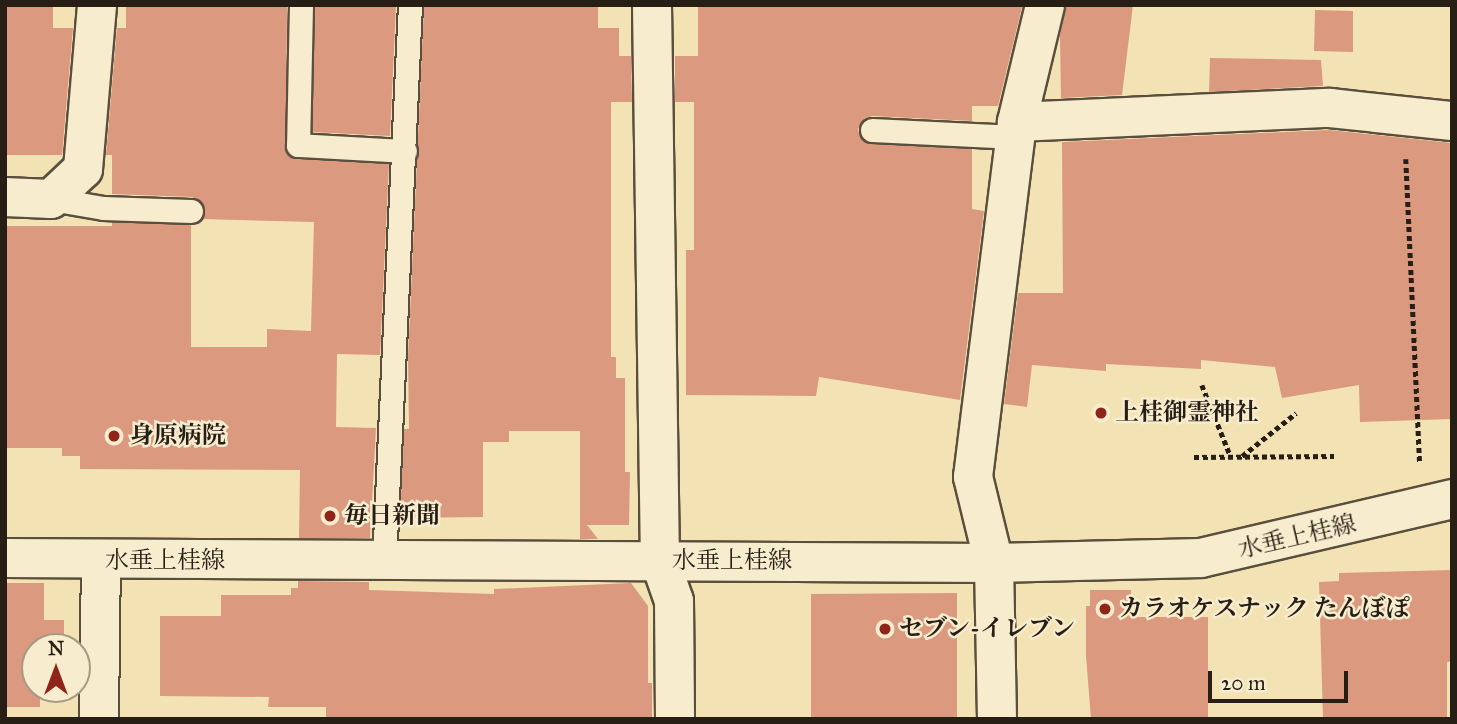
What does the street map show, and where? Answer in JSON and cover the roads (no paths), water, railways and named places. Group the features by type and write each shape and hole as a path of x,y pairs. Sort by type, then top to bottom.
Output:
{"street":[{"path":"5,197 51,199 83,169 97,5"},
{"path":"652,5 660,561 674,601 675,719"},
{"path":"997,719 994,563 973,477 1016,129 1045,5"},
{"path":"1016,129 1330,108 1452,121"},
{"name":"水垂上桂線","path":"5,558 101,561 994,563 1201,558 1436,503"},
{"path":"99,719 101,561"}],"lane":[{"path":"301,5 298,145 405,151"},
{"path":"384,562 410,5"},
{"path":"872,130 1016,129"},
{"path":"51,199 103,208 191,211"}],"place":[{"name":"上桂御霊神社","path":"1101,413"},
{"name":"身原病院","path":"114,436"},
{"name":"毎日新聞","path":"330,516"},
{"name":"カラオケスナック たんぼぽ","path":"1105,609"},
{"name":"セブン-イレブン","path":"885,629"}]}
